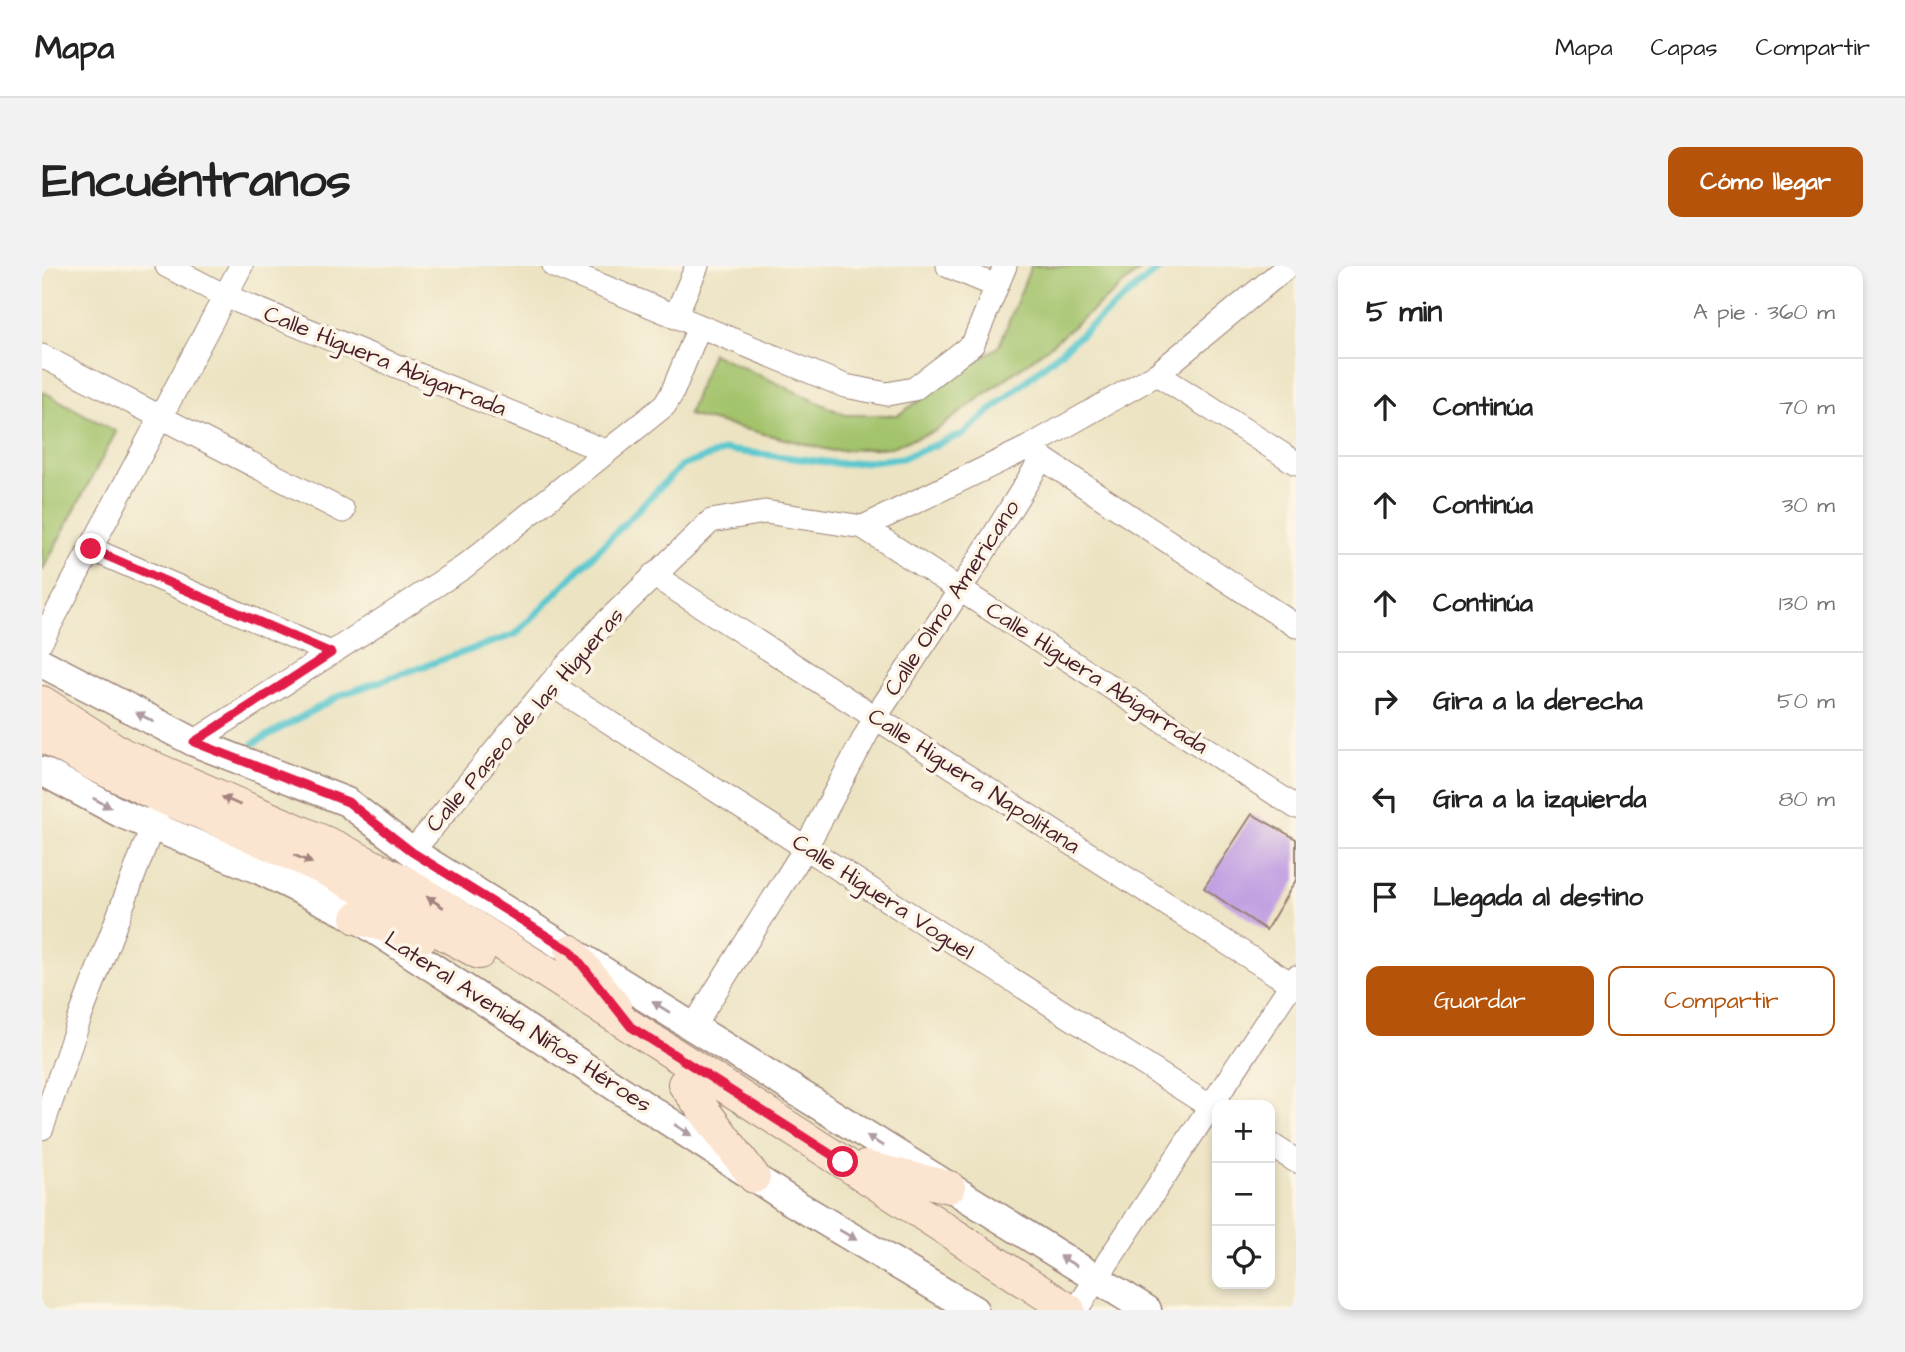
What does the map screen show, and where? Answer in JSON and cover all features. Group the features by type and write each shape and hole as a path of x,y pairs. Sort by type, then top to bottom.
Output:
{"main road":[{"path":"42,702 122,754 163,800 336,848 408,884 1069,1310"},
{"path":"42,735 163,800 200,812 328,871 477,951 922,1236 1029,1310"},
{"path":"357,918 477,951"},
{"path":"571,951 631,1027"},
{"path":"684,1084 754,1177"},
{"path":"843,1162 949,1187"}],"street":[{"name":"Calle Higuera Abigarrada","path":"167,266 225,296 605,451"},
{"path":"42,640 241,266"},
{"path":"554,266 845,386 887,394 914,389 973,344 1000,276 948,266"},
{"path":"675,317 698,266"},
{"path":"863,527 1034,453 1157,374 1288,275"},
{"path":"194,742 464,567 665,405 699,327"},
{"path":"42,356 343,511"},
{"path":"1157,374 1296,463"},
{"path":"1034,453 1296,626"},
{"name":"Calle Olmo Americano","path":"693,1027 806,848 875,718 960,590 1034,453"},
{"name":"Calle Paseo de las Higueras","path":"412,852 550,684 653,575 711,521 765,512 863,527"},
{"name":"Calle Higuera Abigarrada","path":"863,527 1296,807"},
{"path":"91,549 331,653"},
{"name":"Calle Higuera Napolitana","path":"653,575 1294,983"},
{"path":"42,663 194,742 348,802 412,852 1147,1310"},
{"name":"Calle Higuera Voguel","path":"550,684 1212,1108"},
{"name":"Lateral Avenida Niños Héroes","path":"42,771 122,814 163,800 260,870 357,918 789,1200 974,1310"},
{"path":"42,1128 79,1020 163,800"},
{"path":"1220,1100 1294,983"},
{"path":"1076,1310 1212,1112"},
{"path":"1275,1147 1296,1161"}],"green space":[{"path":"1031,266 1145,266 1050,346 935,431 891,447 833,451 688,415 712,353 845,415 898,415 999,346"},
{"path":"42,391 116,432 42,571"}],"building":[{"path":"1252,814 1296,839 1296,880 1266,930 1204,888"}],"waterway":[{"path":"254,743 341,695 516,634 681,466 726,450 843,464 902,458 963,434 1162,266"}],"route":[{"path":"91,549 331,653 194,742 348,802 412,852 571,951 631,1027 843,1162"}]}
